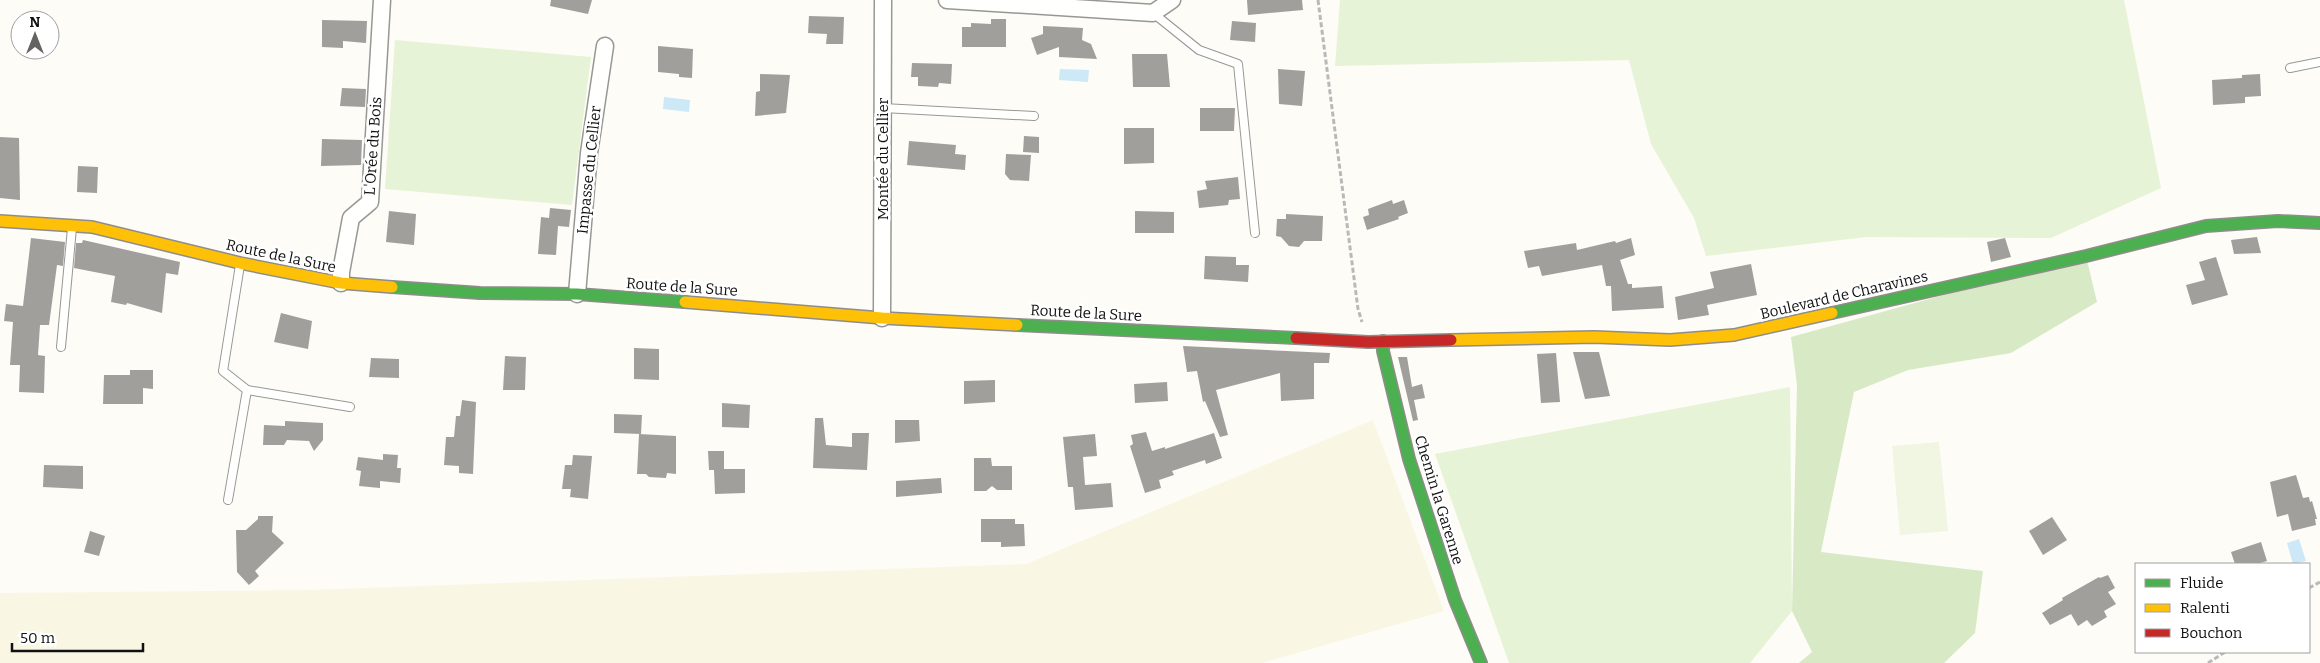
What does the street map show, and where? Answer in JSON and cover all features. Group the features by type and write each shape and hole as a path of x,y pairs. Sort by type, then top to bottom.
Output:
{"main road":[{"name":"Route de la Sure","path":"0,221 92,227 240,263 341,283 480,293 577,294 882,318 1368,342"},
{"name":"Boulevard de Charavines","path":"1368,342 1594,338 1670,340 1734,335 2057,262 2206,226 2278,221 2320,223"},
{"name":"Chemin la Garenne","path":"1383,341 1383,351 1409,459 1454,600 1481,663"}],"street":[{"name":"L'Orée du Bois","path":"341,283 341,272 351,218 370,202 382,0"},
{"name":"Montée du Cellier","path":"882,318 884,0"},
{"path":"947,0 1153,13 1172,0"},
{"name":"Impasse du Cellier","path":"577,294 589,153 605,46"}],"lane":[{"path":"1153,13 1199,50 1238,64 1255,233"},
{"path":"2290,68 2320,62"},
{"path":"883,108 1034,116"},
{"path":"61,347 72,226"},
{"path":"240,263 223,371 246,390 350,407"},
{"path":"228,500 246,390"}],"path":[{"path":"1318,0 1358,309 1368,342"},
{"path":"2208,663 2223,653"}],"shaded area":[{"path":"1373,420 1444,611 1262,663 0,663 0,593 309,590 1026,564"}],"green space":[{"path":"1340,0 2124,0 2161,188 2051,238 1866,237 1706,256 1694,218 1651,144 1629,60 1335,66"},
{"path":"395,40 591,57 572,205 385,189"},
{"path":"2086,256 2097,302 2011,353 1908,370 1854,392 1821,552 1983,571 1975,633 1944,663 1799,663 1812,652 1792,611 1797,385 1791,337"},
{"path":"1790,387 1792,611 1750,663 1509,663 1435,454"},
{"path":"1939,442 1948,531 1900,535 1892,446"}],"water":[{"path":"1060,69 1089,70 1088,82 1059,80"},
{"path":"664,97 690,100 689,112 663,109"},
{"path":"2299,539 2306,561 2293,563 2287,543"}],"building":[{"path":"551,0 592,0 588,14 550,6"},
{"path":"1247,0 1302,0 1303,10 1248,15"},
{"path":"809,16 844,17 843,44 826,44 827,34 808,33"},
{"path":"991,19 1006,19 1006,47 962,47 962,27 971,27 971,23 991,24"},
{"path":"322,20 367,21 366,43 343,41 343,48 322,47"},
{"path":"1232,21 1256,23 1255,42 1230,40"},
{"path":"1043,26 1083,28 1082,40 1091,44 1097,59 1059,57 1059,47 1037,55 1031,38 1043,34"},
{"path":"658,46 693,49 692,78 679,77 679,74 658,72"},
{"path":"1132,54 1167,54 1170,87 1133,87"},
{"path":"912,63 952,64 951,84 939,83 938,87 918,86 918,77 911,77"},
{"path":"1278,69 1305,71 1302,106 1279,104"},
{"path":"760,74 790,75 786,113 755,116 756,92 760,91"},
{"path":"2260,74 2261,96 2245,97 2245,103 2213,105 2212,80 2242,78 2242,75"},
{"path":"342,88 366,89 365,107 340,106"},
{"path":"1200,108 1235,108 1234,131 1200,131"},
{"path":"1124,128 1154,128 1154,163 1124,164"},
{"path":"1024,136 1039,137 1039,153 1023,152"},
{"path":"0,137 19,138 20,200 0,198"},
{"path":"322,139 362,140 361,165 321,166"},
{"path":"909,141 956,145 955,154 966,155 965,170 907,165"},
{"path":"1006,154 1031,155 1029,181 1010,180 1005,174"},
{"path":"78,166 98,167 97,193 77,192"},
{"path":"1238,177 1240,199 1229,200 1228,205 1199,208 1197,191 1207,189 1205,181"},
{"path":"1392,200 1393,204 1404,200 1408,213 1398,217 1399,219 1367,230 1363,217 1369,215 1368,209"},
{"path":"550,208 571,210 569,227 558,226 556,255 538,254 541,217 549,218"},
{"path":"389,211 416,214 414,245 386,242"},
{"path":"1135,211 1174,212 1174,233 1135,233"},
{"path":"1286,214 1323,216 1322,241 1304,241 1299,247 1289,246 1281,237 1276,236 1277,219 1286,219"},
{"path":"2257,237 2261,253 2234,254 2231,240"},
{"path":"31,238 65,242 63,266 57,265 49,325 40,325 38,355 45,356 44,393 19,392 20,365 10,365 13,322 4,321 6,304 23,306"},
{"path":"1631,238 1635,255 1620,260 1628,284 1632,284 1632,288 1662,286 1664,308 1612,311 1611,286 1606,286 1602,265 1542,276 1539,266 1528,268 1524,251 1576,243 1577,250 1615,241 1616,243"},
{"path":"2005,238 2011,257 1991,262 1987,242"},
{"path":"83,240 180,262 178,275 166,273 162,313 127,303 126,305 111,302 115,276 74,268 76,243 82,243"},
{"path":"1205,256 1236,257 1236,265 1249,265 1248,282 1204,279"},
{"path":"2216,257 2228,295 2192,305 2186,285 2205,280 2199,262"},
{"path":"1751,264 1757,295 1707,305 1709,315 1678,320 1675,297 1714,288 1710,272"},
{"path":"281,313 312,321 308,349 274,342"},
{"path":"1183,346 1330,353 1329,363 1314,363 1314,399 1281,401 1280,373 1216,390 1228,435 1220,437 1205,401 1203,402 1197,371 1187,372"},
{"path":"634,348 659,349 659,380 634,379"},
{"path":"1573,352 1599,352 1610,396 1585,399"},
{"path":"1556,353 1560,402 1541,403 1537,354"},
{"path":"505,356 526,357 525,390 503,390"},
{"path":"1398,357 1407,357 1412,387 1422,384 1425,398 1414,400 1418,420 1413,421"},
{"path":"371,358 399,359 399,378 369,377"},
{"path":"130,370 153,370 153,389 143,388 143,404 103,404 104,375 130,375"},
{"path":"995,380 995,402 964,404 964,381"},
{"path":"1167,382 1168,401 1135,403 1134,384"},
{"path":"462,400 476,402 473,474 459,473 459,466 444,465 446,437 454,437 456,416 460,416"},
{"path":"722,403 750,405 749,428 722,427"},
{"path":"614,414 642,415 641,434 614,433"},
{"path":"815,418 823,418 826,445 852,447 852,433 869,433 867,470 813,468"},
{"path":"895,420 919,420 920,441 895,443"},
{"path":"285,421 323,423 323,440 314,451 309,441 287,440 284,445 263,445 264,425 285,426"},
{"path":"1146,432 1152,451 1165,447 1165,449 1214,433 1222,458 1206,464 1205,460 1172,471 1174,475 1159,480 1161,488 1145,493 1130,446 1133,444 1131,435"},
{"path":"639,434 676,436 676,474 667,473 666,478 637,474"},
{"path":"1095,434 1097,456 1083,457 1085,485 1111,483 1113,507 1075,510 1073,487 1068,487 1063,437"},
{"path":"708,451 724,451 724,469 745,469 745,493 715,494 714,470 709,470"},
{"path":"383,454 398,455 397,468 401,468 400,483 380,481 380,488 359,486 361,471 356,470 358,457 383,460"},
{"path":"573,455 592,456 588,499 570,497 571,489 562,489 565,465 572,465"},
{"path":"974,458 991,458 992,466 1012,466 1012,490 997,490 992,486 986,491 974,491"},
{"path":"44,465 83,466 83,489 43,487"},
{"path":"2296,475 2303,498 2309,497 2310,502 2312,501 2317,519 2315,519 2316,525 2292,531 2288,514 2277,517 2270,482"},
{"path":"941,478 942,493 896,497 896,481"},
{"path":"258,516 273,516 272,532 284,543 255,571 259,576 249,585 237,572 236,530 246,530 258,519"},
{"path":"2052,517 2067,540 2043,555 2029,531"},
{"path":"981,519 1015,519 1015,524 1024,524 1025,546 1001,547 1001,542 981,542"},
{"path":"90,531 105,536 99,556 84,552"},
{"path":"2261,542 2267,561 2260,563 2235,563 2231,552"},
{"path":"2108,575 2115,588 2108,592 2116,604 2104,611 2107,617 2092,626 2087,620 2078,626 2071,614 2050,625 2042,613 2063,600 2062,598 2099,577"}],"traffic: fast":[{"path":"1832,313 2086,256 2206,226 2278,221 2320,223"},
{"path":"392,287 480,293 577,294 685,302"},
{"path":"1017,325 1296,338"},
{"path":"1383,341 1383,351 1409,459 1455,600 1481,663"}],"traffic: slow":[{"path":"0,221 92,227 240,263 341,283 392,287"},
{"path":"685,302 882,318 1017,325"},
{"path":"1451,340 1594,337 1670,340 1734,335 1832,313"}],"traffic: jam":[{"path":"1296,338 1368,342 1451,340"}]}
